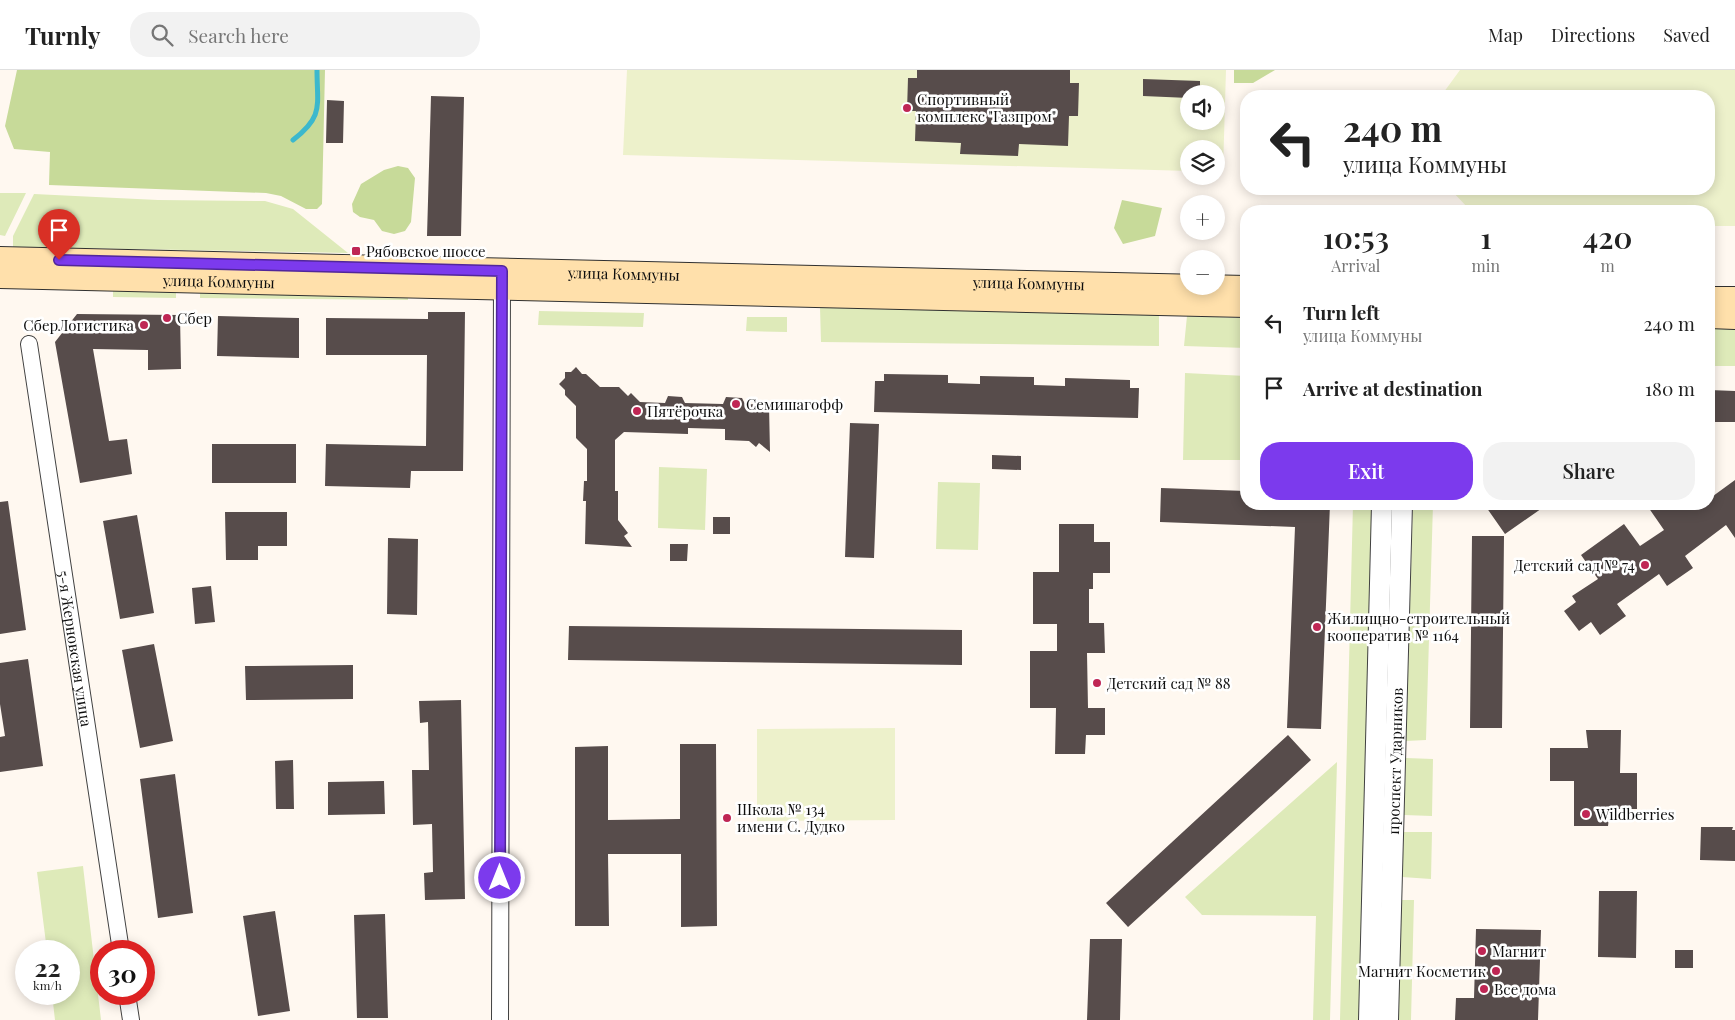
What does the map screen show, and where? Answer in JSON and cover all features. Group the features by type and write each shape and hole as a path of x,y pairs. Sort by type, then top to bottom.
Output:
{"main road":[{"name":"улица Коммуны","path":"0,259 1240,306"},
{"name":"улица Коммуны","path":"0,276 502,279 1240,288"},
{"path":"1715,299 1735,299"},
{"path":"1715,316 1735,317"}],"street":[{"path":"500,1020 502,279"},
{"name":"5-я Жерновская улица","path":"30,344 119,940"},
{"name":"проспект Ударников","path":"1369,1020 1382,510"},
{"name":"проспект Ударников","path":"1388,1020 1402,510"},
{"path":"129,1005 131,1020"}],"green space":[{"path":"17,70 325,70 322,204 317,209 306,209 281,196 266,193 49,185 50,152 14,149 5,126"},
{"name":"Cпортивный комплекс \"Газпром\"","path":"627,70 1226,70 1225,104 1225,85 1180,85 1180,130 1224,130 1224,140 1180,140 1180,171 623,155"},
{"path":"1234,70 1275,70 1253,83 1234,83"},
{"path":"1460,70 1735,70 1735,226 1715,226 1715,205 1465,205 1456,195 1715,195 1715,90 1445,90"},
{"path":"398,166 408,168 415,178 411,222 405,231 394,234 382,231 374,220 360,217 353,212 352,204 361,184 384,170"},
{"path":"0,193 26,193 5,236 0,235"},
{"path":"34,194 158,200 265,201 293,209 348,253 13,247 13,236"},
{"path":"1122,200 1162,208 1155,236 1123,244 1114,228"},
{"path":"113,290 176,290 176,298 113,297"},
{"path":"200,290 408,293 408,300 200,298"},
{"path":"820,307 1159,314 1159,346 821,342"},
{"path":"539,311 644,313 643,327 538,325"},
{"path":"1187,316 1240,318 1240,348 1184,346"},
{"path":"747,317 787,317 787,332 746,331"},
{"path":"1715,328 1735,328 1735,366 1715,366"},
{"path":"1185,373 1240,376 1240,460 1183,460"},
{"path":"659,467 707,469 705,530 658,528"},
{"path":"938,482 980,483 978,550 936,549"},
{"path":"1353,510 1376,510 1362,1020 1340,1020"},
{"path":"1413,510 1433,510 1426,740 1406,741"},
{"path":"895,728 895,820 757,821 757,729"},
{"path":"1406,758 1433,759 1432,816 1404,815"},
{"path":"1337,762 1330,1020 1313,1020 1316,916 1202,915 1185,897"},
{"path":"1404,832 1432,832 1431,879 1402,877"},
{"path":"83,866 92,940 90,940 90,1005 99,1005 101,1020 55,1020 53,1005 80,1005 80,940 46,940 37,872"},
{"path":"1401,900 1414,900 1411,1020 1398,1020"}],"building":[{"path":"917,70 1070,70 1070,83 1079,83 1078,116 1069,116 1068,146 1019,144 1018,156 960,154 961,143 915,141 916,111 907,111 908,78 917,78"},
{"path":"1143,79 1200,81 1200,85 1180,85 1180,98 1143,96"},
{"path":"431,96 464,97 461,236 427,236"},
{"path":"327,100 344,101 343,143 326,143"},
{"path":"428,312 465,312 463,471 411,471 410,488 325,486 326,444 426,446 427,355 326,355 326,318 428,319"},
{"path":"77,314 180,315 181,369 148,370 148,350 93,349 109,441 127,439 132,474 80,483 55,342"},
{"path":"218,316 299,318 299,358 217,356"},
{"path":"576,367 582,374 586,374 600,387 619,387 628,396 631,393 640,402 665,403 668,396 682,397 685,403 723,404 726,397 742,398 745,404 769,405 770,452 759,443 756,447 749,441 725,440 725,429 688,428 688,434 624,432 615,440 615,491 618,491 618,520 628,533 624,536 632,547 585,544 586,501 583,501 584,481 587,481 587,449 576,438 576,406 565,395 565,390 559,384 565,378 565,372 571,372"},
{"path":"884,374 948,375 948,383 980,384 980,376 1034,377 1034,385 1065,386 1065,378 1130,380 1130,388 1139,388 1138,418 874,412 875,381 884,381"},
{"path":"1715,390 1735,391 1735,422 1715,422"},
{"path":"850,423 879,424 874,558 845,557"},
{"path":"212,444 296,444 296,483 212,483"},
{"path":"992,455 1021,456 1021,470 992,469"},
{"path":"1735,480 1735,538 1726,525 1685,556 1693,568 1667,586 1659,574 1617,604 1626,616 1600,635 1591,622 1579,631 1564,611 1576,602 1572,596 1598,579 1581,555 1624,524 1640,546 1664,530 1650,510 1715,510 1715,495"},
{"path":"1161,488 1240,491 1240,510 1330,510 1321,729 1287,728 1295,527 1160,522"},
{"path":"8,501 26,630 0,634 0,502"},
{"path":"1488,510 1539,510 1505,534"},
{"path":"225,512 287,512 287,546 258,546 258,560 226,560"},
{"path":"137,515 154,613 120,619 103,521"},
{"path":"713,517 730,517 730,534 713,534"},
{"path":"1059,524 1094,524 1094,542 1110,542 1110,573 1093,573 1093,589 1089,589 1089,623 1104,623 1105,653 1087,653 1088,708 1105,708 1105,735 1086,735 1085,754 1055,754 1056,708 1030,708 1030,651 1057,651 1057,624 1033,624 1033,572 1059,572"},
{"path":"1472,536 1504,536 1502,728 1470,728"},
{"path":"388,538 418,539 417,615 387,614"},
{"path":"670,544 688,544 687,561 670,561"},
{"path":"211,586 215,622 195,624 192,588"},
{"path":"569,626 962,630 962,665 568,660"},
{"path":"154,644 173,741 140,748 122,650"},
{"path":"28,659 43,766 0,772 0,737 5,736 0,704 0,663"},
{"path":"353,665 353,699 246,700 245,666"},
{"path":"461,700 465,899 425,900 424,873 433,872 432,824 413,825 412,770 429,770 428,722 420,723 419,701"},
{"path":"1586,730 1621,730 1620,773 1637,773 1637,809 1610,809 1608,826 1574,826 1574,781 1550,781 1550,748 1588,748"},
{"path":"1288,735 1311,760 1128,927 1106,903"},
{"path":"680,744 716,744 717,926 681,927 681,854 608,854 609,926 575,926 575,747 608,746 608,820 680,819"},
{"path":"293,760 294,809 276,809 275,761"},
{"path":"175,774 193,913 158,918 140,779"},
{"path":"384,781 385,814 328,815 328,782"},
{"path":"1701,827 1733,827 1732,830 1735,830 1735,861 1700,860"},
{"path":"1599,891 1637,891 1636,958 1598,957"},
{"path":"275,911 290,1011 258,1016 243,916"},
{"path":"385,914 388,1018 357,1018 354,915"},
{"path":"1476,929 1541,930 1538,1020 1455,1020 1456,998 1474,998"},
{"path":"1090,939 1122,939 1120,1020 1087,1020"},
{"path":"1675,950 1693,950 1693,968 1675,968"}],"waterway":[{"path":"293,140 310,124 317,110 317,70"}],"place":[{"name":"Cпортивный комплекс \"Газпром\"","path":"907,108"},
{"name":"Рябовское шоссе","path":"356,251"},
{"name":"Сбер","path":"167,318"},
{"name":"СберЛогистика","path":"144,325"},
{"name":"Семишагофф","path":"736,404"},
{"name":"Пятёрочка","path":"637,411"},
{"name":"Детский сад № 74","path":"1645,565"},
{"name":"Жилищно-строительный кооператив № 1164","path":"1317,627"},
{"name":"Детский сад № 88","path":"1097,683"},
{"name":"Wildberries","path":"1586,814"},
{"name":"Школа № 134 имени С. Дудко","path":"727,818"},
{"name":"Магнит","path":"1482,951"},
{"name":"Магнит Косметик","path":"1496,971"},
{"name":"Все дома","path":"1484,989"}],"route":[{"path":"59,260 502,271 500,878"}]}
